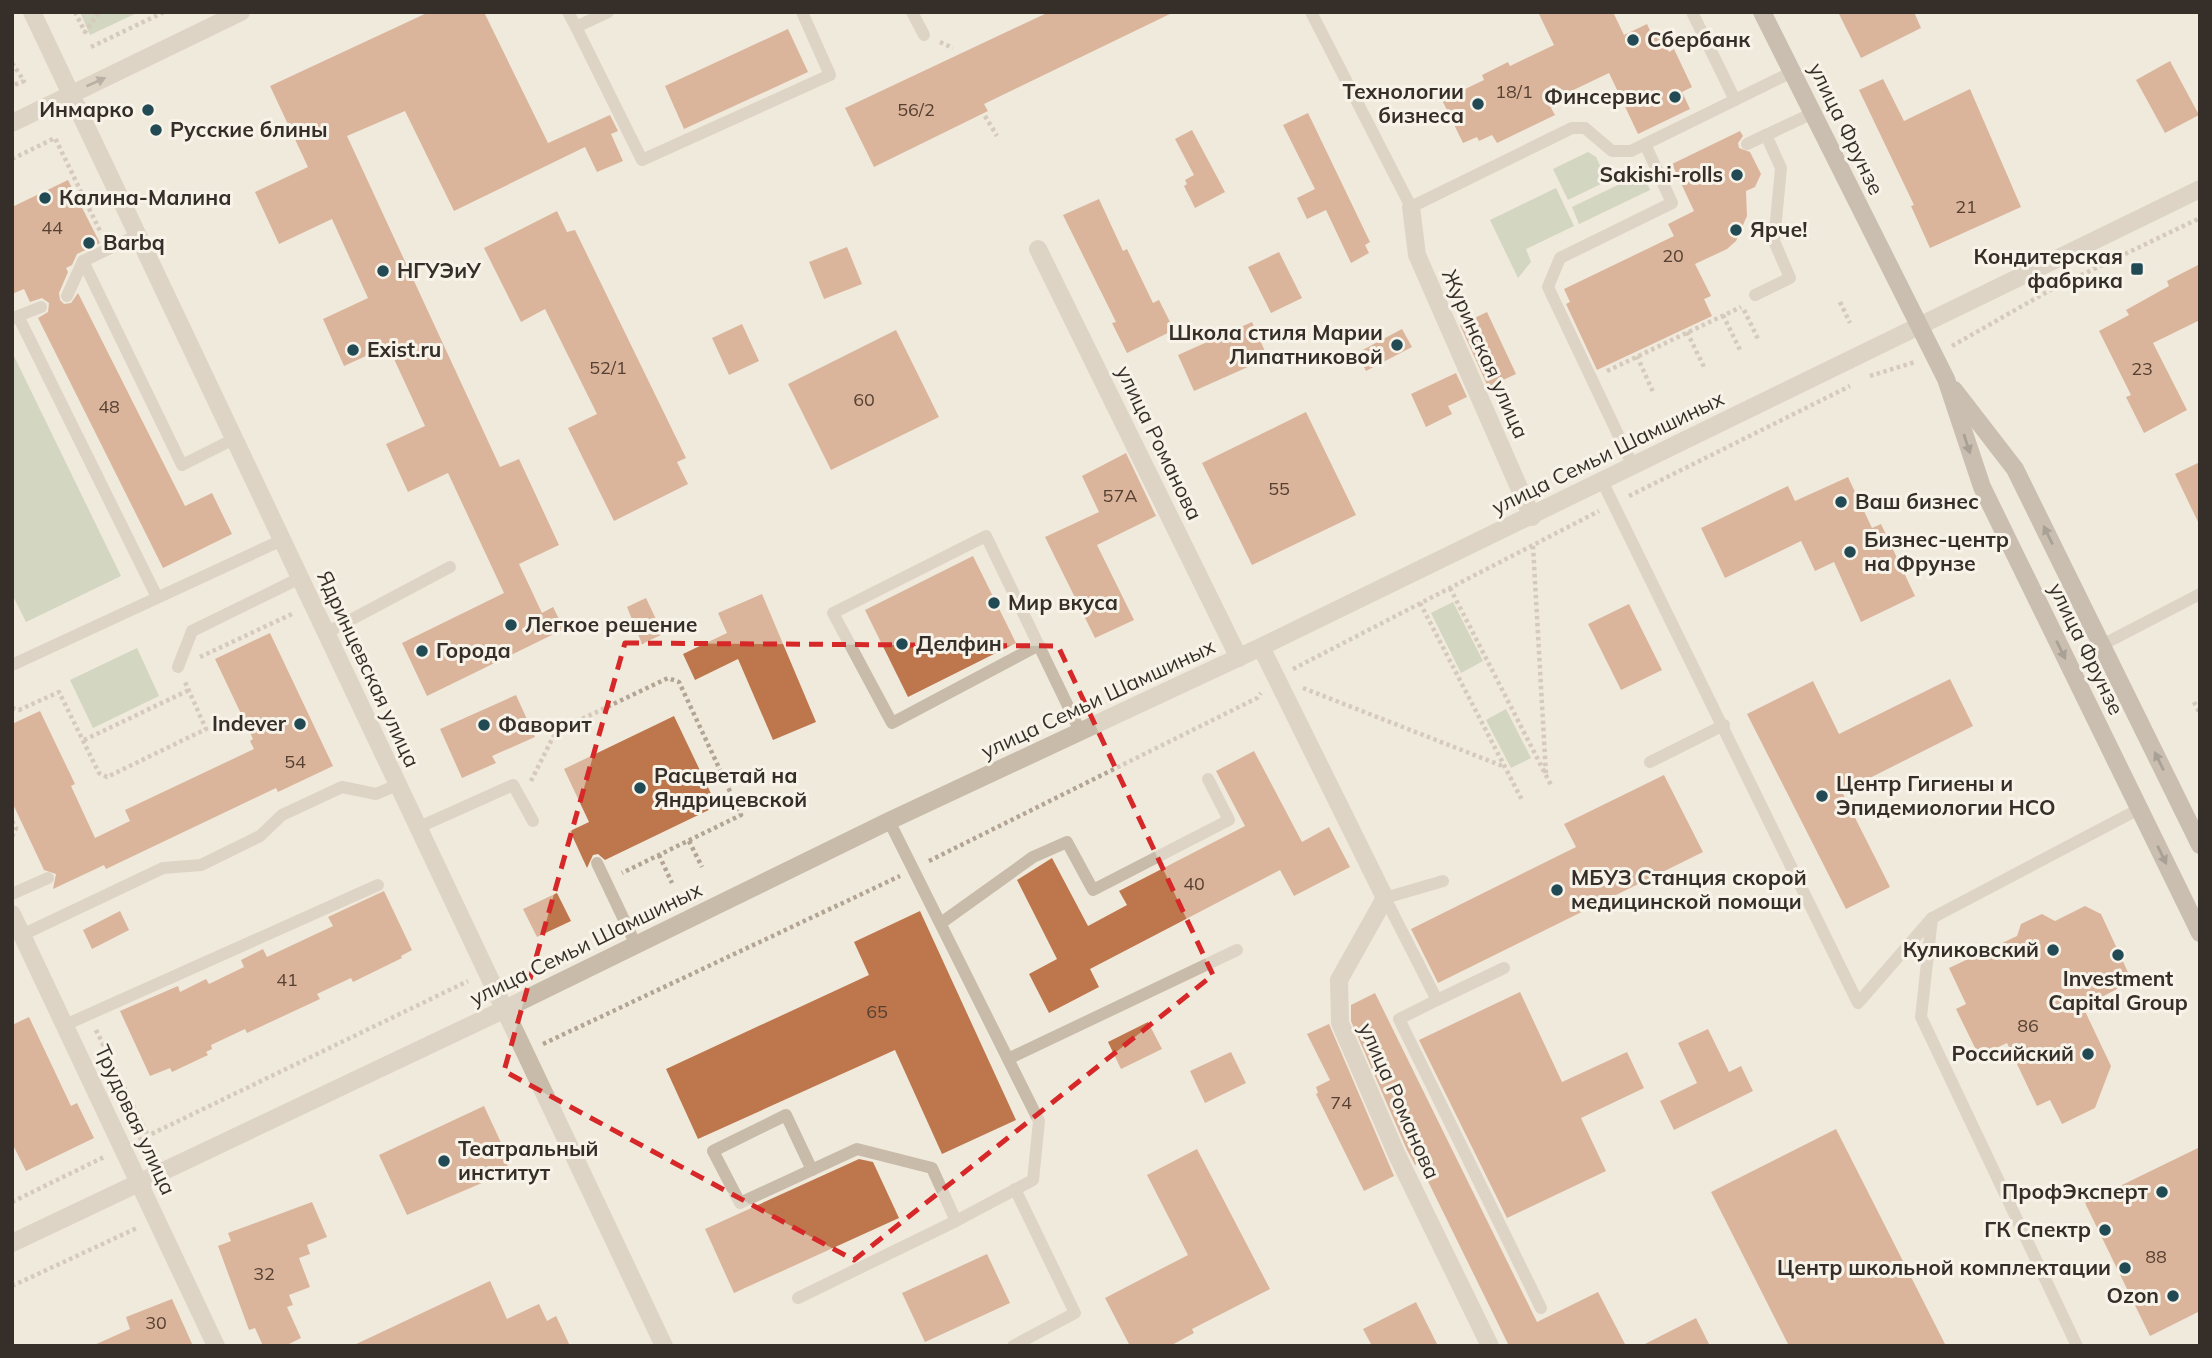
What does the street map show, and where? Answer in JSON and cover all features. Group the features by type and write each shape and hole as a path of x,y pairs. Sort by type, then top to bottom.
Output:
{"main road":[{"name":"улица Фрунзе","path":"1762,12 1946,379 1982,487 2200,933"},
{"name":"улица Фрунзе","path":"1946,379 2015,469 2200,845"}],"street":[{"name":"Ядринцевская улица","path":"32,12 664,1346"},
{"path":"12,122 241,12"},
{"name":"улица Семьи Шамшиных","path":"12,1243 503,1010 889,821 1081,733 1532,517 2200,189"},
{"name":"Журинская улица","path":"1410,207 1417,255 1532,517"},
{"name":"улица Романова","path":"1038,249 1239,658"},
{"path":"1261,647 1385,898"},
{"name":"улица Романова","path":"1385,898 1339,980 1340,1023 1396,1155 1490,1346"},
{"name":"Трудовая улица","path":"12,914 216,1346"}],"lane":[{"path":"568,12 642,160 830,75 802,12"},
{"path":"576,27 608,12"},
{"path":"912,12 924,35"},
{"path":"1311,12 1410,207 1572,128 1585,128 1612,151 1631,151 1792,72"},
{"path":"1692,12 1735,100"},
{"path":"1747,144 1812,113"},
{"path":"1755,295 1790,278 1774,241 1781,168 1766,135"},
{"path":"1633,466 1548,286 1560,258 1672,203 1645,144"},
{"path":"67,296 83,261 138,235"},
{"path":"83,261 182,465 234,439"},
{"path":"41,307 15,317 157,597"},
{"path":"1602,481 1858,1003 1932,918 2139,809"},
{"path":"1039,645 892,723 833,613 986,536 1039,645 1081,733"},
{"path":"12,666 282,541"},
{"path":"326,633 450,567"},
{"path":"178,667 192,631 300,578"},
{"path":"2102,645 2200,593"},
{"path":"1650,762 1724,726"},
{"path":"941,923 1032,857 1067,842 1093,890 1229,820 1208,779"},
{"path":"22,935 163,868 193,867 212,859 260,836 282,815 342,787 376,794 397,785"},
{"path":"417,828 513,785 533,821"},
{"path":"798,1298 1033,1180 1039,1121 889,821"},
{"path":"597,863 636,945"},
{"path":"12,894 48,878"},
{"path":"1437,1000 1385,898 1443,881"},
{"path":"65,1025 378,885"},
{"path":"1932,918 1921,1017 2077,1346"},
{"path":"1008,1059 1237,950"},
{"path":"1504,968 1399,1019 1541,1308"},
{"path":"812,1170 786,1115 713,1151 740,1203 812,1170 857,1149 932,1168 956,1221"},
{"path":"1013,1346 1075,1314 1015,1189"}],"path":[{"path":"75,12 85,32 99,12"},
{"path":"91,47 164,12"},
{"path":"12,63 24,81 12,86"},
{"path":"985,117 997,136"},
{"path":"12,159 55,138 109,249"},
{"path":"524,1053 914,869 1256,698 1276,677 1533,545 1874,374 1934,356 2052,289 2200,218"},
{"path":"1601,373 1742,306 1755,295"},
{"path":"1840,302 1850,323"},
{"path":"1742,306 1759,341"},
{"path":"1723,315 1740,350"},
{"path":"1687,332 1704,367"},
{"path":"1637,356 1653,391"},
{"path":"1533,545 1546,775"},
{"path":"1450,588 1551,785"},
{"path":"1420,603 1522,800"},
{"path":"12,708 19,710 59,692 99,773 107,777 203,731 205,725 178,667 295,613"},
{"path":"1276,677 1504,766"},
{"path":"531,782 556,732 674,678 740,811 738,817 605,881"},
{"path":"84,740 189,690"},
{"path":"2194,702 2200,713"},
{"path":"12,821 16,828 12,837"},
{"path":"689,841 702,867"},
{"path":"659,855 672,883"},
{"path":"95,1011 94,1027 148,1136 469,980"},
{"path":"12,1202 123,1148"},
{"path":"12,1286 157,1219"}],"highlighted area":[{"path":"625,643 1058,646 1213,975 854,1260 504,1071"}],"green space":[{"path":"80,12 139,12 90,35"},
{"path":"1588,152 1596,157 1607,181 1568,200 1553,169"},
{"path":"1643,173 1650,190 1579,224 1572,207"},
{"path":"1556,188 1574,226 1526,249 1531,262 1518,278 1490,220"},
{"path":"12,352 121,576 26,622 12,594"},
{"path":"1453,602 1483,661 1461,673 1431,613"},
{"path":"137,648 159,696 93,728 70,680"},
{"path":"1506,709 1531,758 1511,768 1486,720"}],"building":[{"name":"НГУЭиУ","path":"429,12 484,12 548,143 610,115 618,131 611,134 623,161 597,172 585,147 454,211 405,111 347,136 500,467 519,459 559,545 519,564 542,613 553,607 564,629 427,696 402,643 504,593 448,473 408,492 386,444 425,426 388,346 344,366 323,319 368,298 332,219 279,244 255,192 308,167 270,86"},
{"path":"1049,12 1174,12 984,104 988,111 874,167 845,108"},
{"path":"1538,12 1613,12 1624,35 1647,24 1653,37 1660,34 1669,52 1674,49 1692,87 1682,92 1690,109 1638,134 1609,73 1563,95 1566,101 1551,108 1555,115 1497,143 1492,135 1479,141 1477,137 1463,143 1442,100 1484,80 1482,75 1508,62 1510,66 1554,45"},
{"path":"1838,12 1914,12 1921,28 1861,58"},
{"path":"788,29 808,72 684,129 665,86"},
{"path":"2170,61 2199,115 2165,133 2136,80"},
{"path":"1883,79 1904,121 1970,89 2021,207 1930,248 1911,206 1914,205 1859,90"},
{"path":"1308,113 1370,242 1365,245 1369,253 1351,263 1326,210 1307,219 1297,198 1315,189 1283,125"},
{"path":"1192,130 1225,192 1195,208 1184,186 1187,184 1185,180 1194,175 1175,139"},
{"path":"1740,131 1743,136 1738,143 1739,148 1750,152 1761,174 1755,187 1746,191 1747,216 1736,241 1727,249 1695,264 1711,296 1704,299 1712,316 1597,370 1566,304 1570,302 1564,289 1674,236 1668,224 1694,211 1672,164"},
{"path":"68,180 100,243 77,254 72,265 66,268 68,272 59,293 60,300 64,304 71,303 78,293 185,506 212,493 232,534 163,568 38,318 48,312 49,303 42,298 30,302 24,289 12,294 12,207"},
{"path":"1099,199 1123,251 1127,249 1153,303 1159,300 1174,330 1127,353 1112,323 1116,322 1063,215"},
{"path":"557,211 567,232 575,230 686,458 677,462 688,484 614,521 568,428 597,414 545,309 521,322 484,248"},
{"path":"847,247 862,284 824,299 809,262"},
{"path":"1279,252 1302,298 1271,313 1248,267"},
{"path":"2200,264 2200,320 2153,343 2187,410 2144,433 2126,397 2131,395 2099,331 2129,315 2126,310 2169,286 2167,281"},
{"path":"1487,312 1516,374 1488,387 1460,325"},
{"path":"1252,322 1268,358 1194,391 1178,355"},
{"path":"742,324 759,361 729,375 712,338"},
{"path":"1402,329 1412,347 1366,371 1357,353"},
{"path":"896,330 939,417 831,470 788,384"},
{"path":"1456,373 1467,397 1448,406 1452,414 1426,427 1411,394"},
{"path":"1306,412 1356,515 1252,565 1202,463"},
{"path":"1126,453 1156,516 1097,545 1134,620 1095,638 1045,537 1099,512 1082,476"},
{"path":"2200,462 2200,526 2175,474"},
{"name":"Бизнес-центр на Фрунзе","path":"1848,477 1872,528 1881,524 1915,596 1861,622 1834,562 1815,571 1801,541 1725,578 1701,528 1788,486 1795,501"},
{"path":"973,556 1016,643 908,697 865,610"},
{"path":"762,594 816,722 773,740 738,659 695,680 683,654 727,633 718,613"},
{"path":"646,598 663,634 642,644 627,607"},
{"path":"1629,604 1662,670 1621,690 1588,624"},
{"path":"270,633 333,766 278,792 276,788 106,869 104,865 53,889 56,874 44,870 12,802 12,724 40,711 75,784 71,786 95,838 130,821 125,810 254,749 250,741 253,739 215,659"},
{"name":"Центр Гигиены и Эпидемиологии НСО","path":"1950,679 1973,726 1842,792 1890,887 1846,909 1747,714 1813,681 1839,734"},
{"name":"Фаворит","path":"516,695 535,737 492,756 496,763 462,778 440,729"},
{"name":"Расцветай на Яндрицевской","path":"674,716 717,806 605,860 598,854 593,855 587,868 570,831 589,822 564,769"},
{"path":"1254,751 1302,842 1329,827 1350,867 1294,896 1280,870 1090,969 1099,987 1049,1013 1029,974 1057,959 1017,880 1052,858 1088,926 1127,905 1119,891 1245,826 1216,771"},
{"name":"МБУЗ Станция скорой медицинской помощи","path":"1664,775 1703,852 1438,983 1411,929 1576,847 1564,824"},
{"path":"384,891 412,950 401,956 402,958 353,982 351,978 317,994 320,999 247,1033 245,1029 211,1045 212,1049 206,1052 208,1055 172,1072 170,1068 150,1076 120,1011 178,986 180,992 206,979 209,984 244,967 241,960 263,949 267,957 333,926 328,917"},
{"path":"557,893 571,921 537,937 523,909"},
{"path":"2085,906 2101,914 2132,981 2083,1007 2111,1066 2095,1108 2062,1124 2050,1100 2037,1106 2007,1043 1979,1056 1956,1009 1966,1004 1949,968 2017,936 2021,924 2042,914 2055,921"},
{"path":"120,911 129,930 92,949 83,930"},
{"path":"920,911 1016,1120 942,1154 895,1050 698,1139 666,1069 869,975 854,942"},
{"path":"1520,992 1562,1082 1627,1052 1644,1088 1581,1118 1606,1171 1507,1218 1419,1040"},
{"path":"1375,993 1537,1322 1598,1292 1626,1346 1509,1346 1419,1163 1415,1165 1407,1150 1351,1021 1351,1005"},
{"path":"29,1017 71,1106 77,1103 94,1138 26,1171 12,1143 12,1025"},
{"path":"1148,1022 1162,1049 1121,1069 1108,1042"},
{"path":"1329,1024 1394,1176 1364,1191 1316,1094 1316,1087 1330,1080 1307,1034"},
{"path":"1708,1029 1729,1072 1741,1066 1753,1091 1674,1130 1660,1101 1697,1083 1678,1043"},
{"path":"1231,1052 1246,1083 1205,1103 1190,1071"},
{"name":"Театральный институт","path":"484,1106 504,1149 501,1151 510,1171 407,1215 379,1155"},
{"path":"1836,1129 1946,1346 1789,1346 1711,1192"},
{"path":"2200,1147 2200,1311 2150,1336 2085,1203"},
{"path":"1197,1149 1270,1289 1192,1329 1194,1333 1170,1346 1130,1346 1105,1298 1188,1255 1147,1175"},
{"path":"859,1159 873,1162 899,1218 734,1293 705,1229"},
{"path":"312,1202 327,1237 307,1245 310,1254 299,1258 310,1287 289,1295 293,1305 287,1307 301,1338 285,1346 263,1346 255,1328 249,1330 218,1246 231,1241 228,1233"},
{"path":"987,1254 1010,1303 925,1342 902,1293"},
{"path":"490,1281 507,1319 539,1304 547,1321 556,1316 570,1346 352,1346"},
{"path":"172,1299 193,1346 92,1346 130,1329 126,1317"},
{"path":"1416,1302 1438,1346 1372,1346 1363,1329"},
{"path":"1696,1318 1710,1346 1641,1346"}],"place":[{"name":"Сбербанк","path":"1633,40"},
{"name":"Финсервис","path":"1675,97"},
{"name":"Технологии бизнеса","path":"1478,104"},
{"name":"Инмарко","path":"148,110"},
{"name":"Русские блины","path":"156,130"},
{"name":"Sakishi-rolls","path":"1737,175"},
{"name":"Калина-Малина","path":"45,198"},
{"name":"Ярче!","path":"1736,230"},
{"name":"Barbq","path":"89,243"},
{"name":"Кондитерская фабрика","path":"2137,269"},
{"name":"НГУЭиУ","path":"383,271"},
{"name":"Школа стиля Марии Липатниковой","path":"1397,345"},
{"name":"Exist.ru","path":"353,350"},
{"name":"Ваш бизнес","path":"1841,502"},
{"name":"Бизнес-центр на Фрунзе","path":"1850,552"},
{"name":"Мир вкуса","path":"994,603"},
{"name":"Легкое решение","path":"511,625"},
{"name":"Делфин","path":"902,644"},
{"name":"Города","path":"422,651"},
{"name":"Indever","path":"300,724"},
{"name":"Фаворит","path":"484,725"},
{"name":"Расцветай на Яндрицевской","path":"640,788"},
{"name":"Центр Гигиены и Эпидемиологии НСО","path":"1822,796"},
{"name":"МБУЗ Станция скорой медицинской помощи","path":"1557,890"},
{"name":"Куликовский","path":"2053,950"},
{"name":"Investment Capital Group","path":"2118,955"},
{"name":"Российский","path":"2088,1054"},
{"name":"Театральный институт","path":"444,1161"},
{"name":"ПрофЭксперт","path":"2162,1192"},
{"name":"ГК Спектр","path":"2105,1230"},
{"name":"Центр школьной комплектации","path":"2125,1268"},
{"name":"Ozon","path":"2173,1296"}]}
